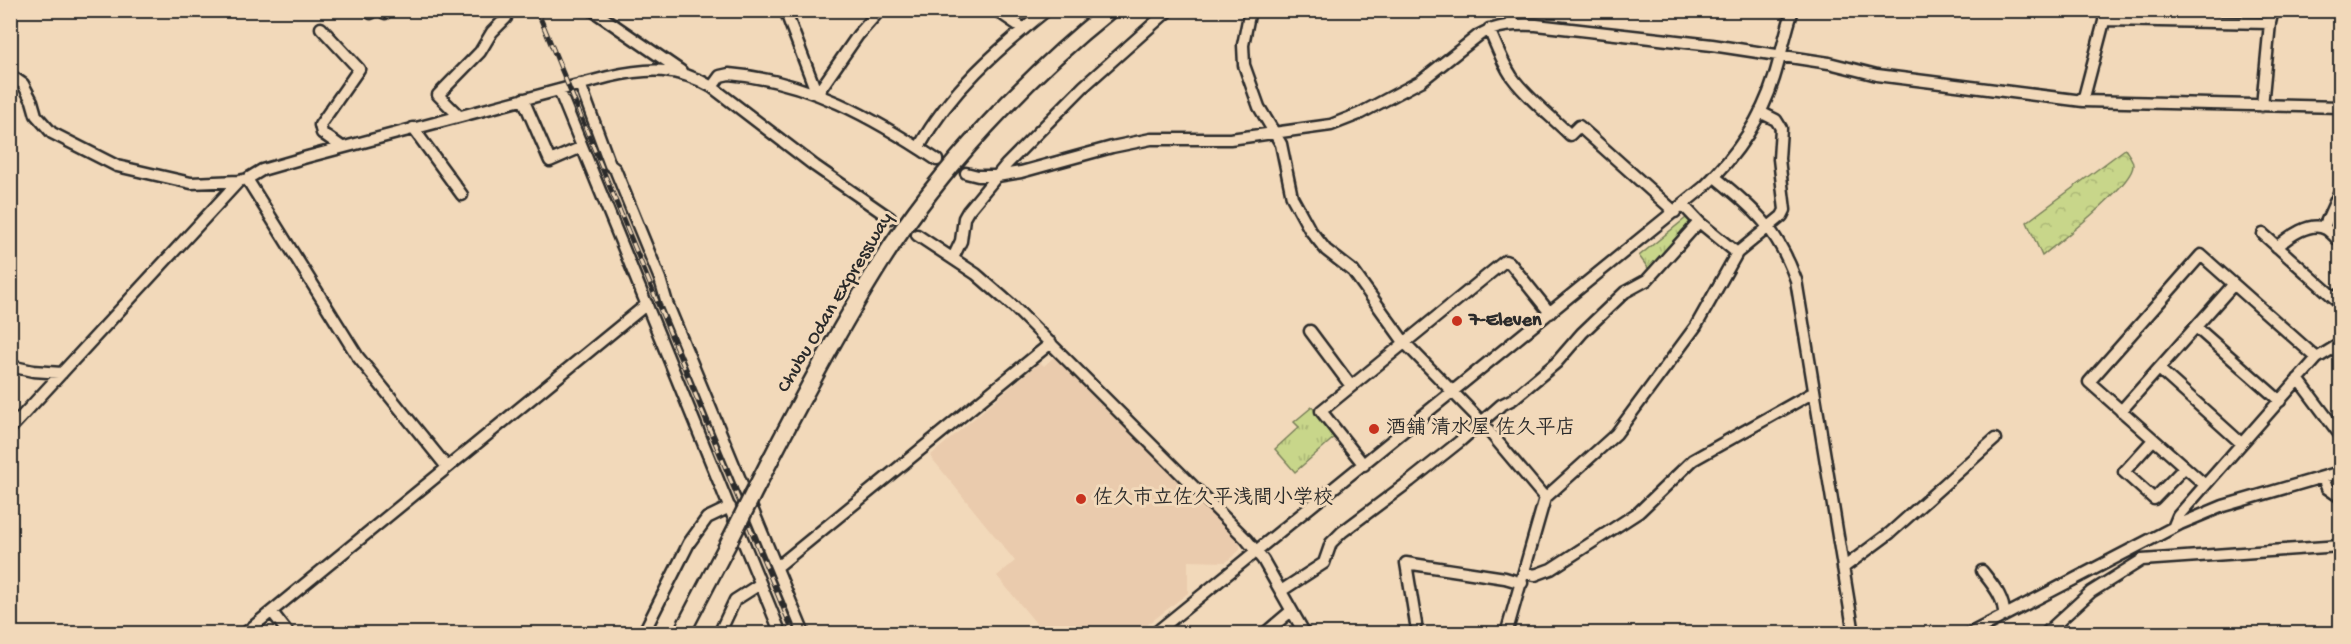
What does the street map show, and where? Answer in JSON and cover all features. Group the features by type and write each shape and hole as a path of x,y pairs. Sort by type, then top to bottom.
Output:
{"highway":[{"name":"Chubu Odan Expressway","path":"681,633 829,348 882,260 943,178 1012,100 1110,10"}],"street":[{"path":"592,10 682,73 712,87 815,166 890,218"},
{"path":"785,10 817,94"},
{"path":"817,94 858,35 880,10"},
{"path":"996,10 1024,29"},
{"path":"919,147 933,122 960,89 1047,10"},
{"path":"953,258 961,241 964,218 997,176 1084,86 1169,10"},
{"path":"1251,10 1243,45 1244,65 1266,122 1281,144 1292,197 1310,230 1326,250 1353,271 1404,342 1481,422 1545,498"},
{"path":"1510,24 1514,10"},
{"path":"1154,633 1364,465 1714,177 1736,150 1760,112 1780,57 1793,10"},
{"path":"2262,106 2273,10"},
{"path":"459,116 438,95 480,52 503,14 515,26"},
{"path":"2083,101 2106,15 2270,23"},
{"path":"966,173 978,176 997,176 1021,172 1133,142 1166,138 1230,139 1331,126 1421,81 1468,42 1489,29 1510,24 1647,37 1829,63 1877,75 2083,101 2340,107"},
{"path":"321,28 359,69 320,125 322,133 342,147"},
{"path":"1489,29 1500,56 1513,78 1570,135 1579,126 1737,253"},
{"path":"10,429 243,180 262,170 342,147 579,84 634,72 654,70 682,73"},
{"path":"712,87 720,76 729,74 789,85 817,94 856,110 937,160"},
{"path":"10,75 23,84 38,120 52,133 117,166 190,183 243,180"},
{"path":"579,84 610,165 615,169 660,279 667,303 804,633"},
{"path":"559,90 781,633"},
{"path":"523,99 550,161 582,147"},
{"path":"1508,628 1545,498 1626,423 1655,379 1696,326 1737,253 1769,227 1785,210 1779,159 1782,128 1776,120 1760,112"},
{"path":"413,128 462,195"},
{"path":"1714,177 1748,204 1769,227 1781,244 1796,280 1854,633"},
{"path":"243,180 358,357 447,468"},
{"path":"2324,227 2340,191"},
{"path":"1281,591 1324,563 1331,543 1342,532 1460,442 1481,422 1556,363 1582,333 1625,292 1647,280 1700,222"},
{"path":"2277,247 2284,240 2313,225 2324,227 2340,242"},
{"path":"2263,234 2338,298"},
{"path":"917,235 996,290 1150,440 1256,551 1305,633"},
{"path":"2205,486 2089,382 2201,255 2317,358"},
{"path":"1364,465 1321,411 1404,342 1505,261 1510,263 1550,313"},
{"path":"2121,411 2233,285"},
{"path":"244,633 646,304"},
{"path":"2196,327 2280,400"},
{"path":"1310,331 1351,386"},
{"path":"777,567 1051,343"},
{"path":"2173,528 2178,516 2317,358 2340,344"},
{"path":"10,366 33,371 62,373"},
{"path":"2159,369 2241,443"},
{"path":"2298,379 2340,435"},
{"path":"1416,624 1406,563 1505,578 1523,578 1551,569 1639,512 1693,460 1814,392"},
{"path":"1843,568 1890,533 1995,439"},
{"path":"2153,440 2124,472 2154,499 2184,468"},
{"path":"1970,633 2173,528 2223,506 2340,472"},
{"path":"2323,478 2327,488 2340,497"},
{"path":"643,633 689,543 707,518 730,507"},
{"path":"2045,633 2091,592 2142,560 2340,546"},
{"path":"2136,548 2142,560"},
{"path":"1982,571 2000,596 2004,616"},
{"path":"719,633 735,600 760,584"},
{"path":"1264,633 1292,611"},
{"path":"272,612 289,633"}],"shaded area":[{"name":"佐久市立佐久平浅間小学校","path":"1054,357 1240,543 1240,550 1226,562 1188,561 1188,593 1137,633 1044,633 997,576 1015,561 930,456 1040,362 1044,366"}],"green space":[{"path":"2125,149 2133,165 2122,185 2042,256 2027,222"},
{"path":"1686,218 1693,224 1651,272 1639,256"},
{"path":"1312,407 1336,436 1295,472 1275,449 1299,427 1294,422"}],"waterway":[{"path":"1510,633 1548,629 1558,634"}],"railway":[{"path":"537,10 794,634"}],"place":[{"name":"7-Eleven","path":"1457,321"},
{"name":"酒舗 清水屋 佐久平店","path":"1374,429"},
{"name":"佐久市立佐久平浅間小学校","path":"1081,499"}]}
